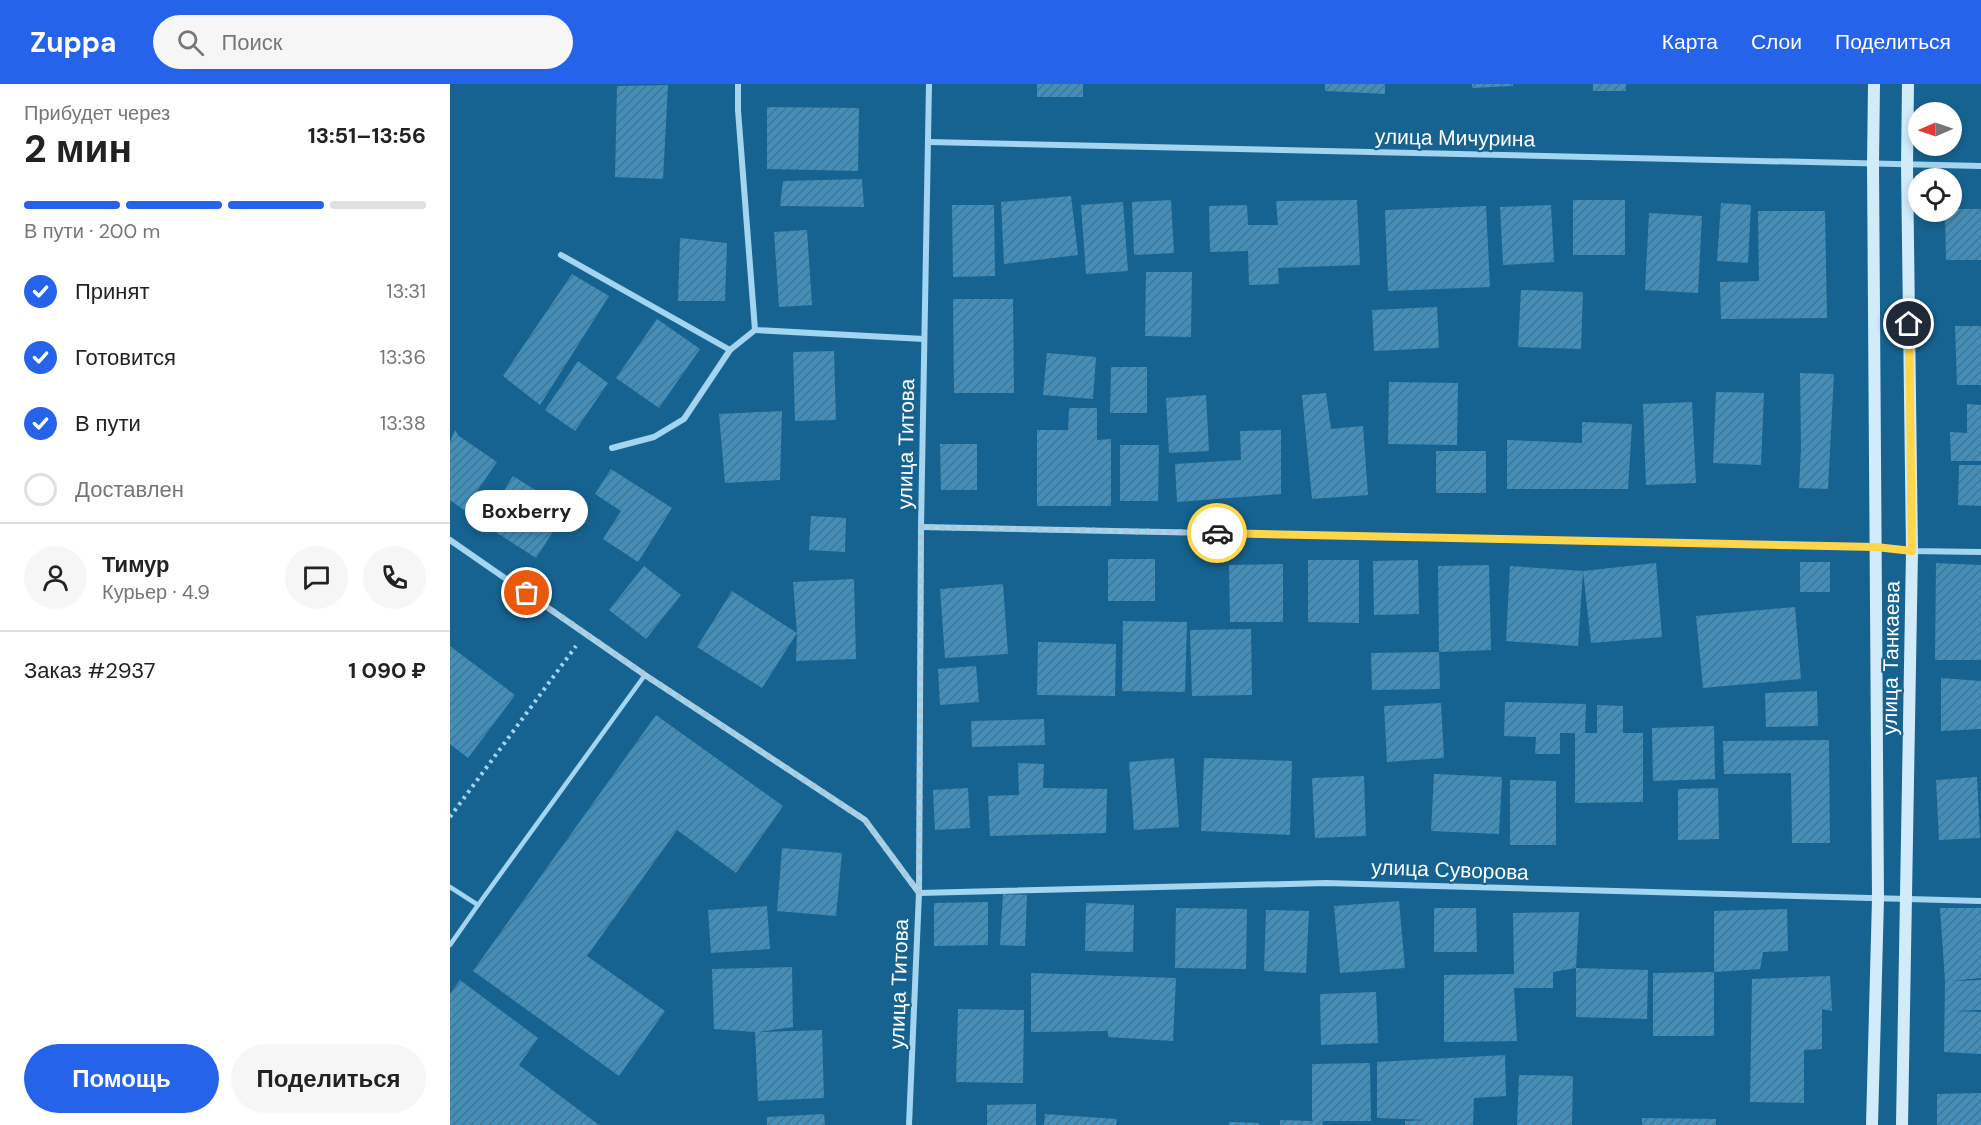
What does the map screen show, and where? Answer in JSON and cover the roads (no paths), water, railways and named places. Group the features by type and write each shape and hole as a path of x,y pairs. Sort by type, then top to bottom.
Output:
{"main road":[{"name":"улица Танкаева","path":"1872,1125 1878,899 1874,84"},
{"name":"улица Танкаева","path":"1902,1125 1908,900 1912,551 1906,165 1908,84"}],"street":[{"path":"738,84 755,330"},
{"name":"улица Титова","path":"909,1125 919,893 921,527 929,84"},
{"name":"улица Мичурина","path":"929,142 1981,166"},
{"path":"561,255 730,350"},
{"path":"612,448 654,437 684,419 730,350 755,330 924,339"},
{"path":"921,527 1876,547 1912,551 1981,552"},
{"path":"450,540 645,675 865,820 919,893"},
{"name":"улица Суворова","path":"919,893 1326,884 1981,902"}],"lane":[{"path":"450,945 645,675"},
{"path":"450,886 478,905"}],"place":[{"name":"Boxberry","path":"527,593"}]}
